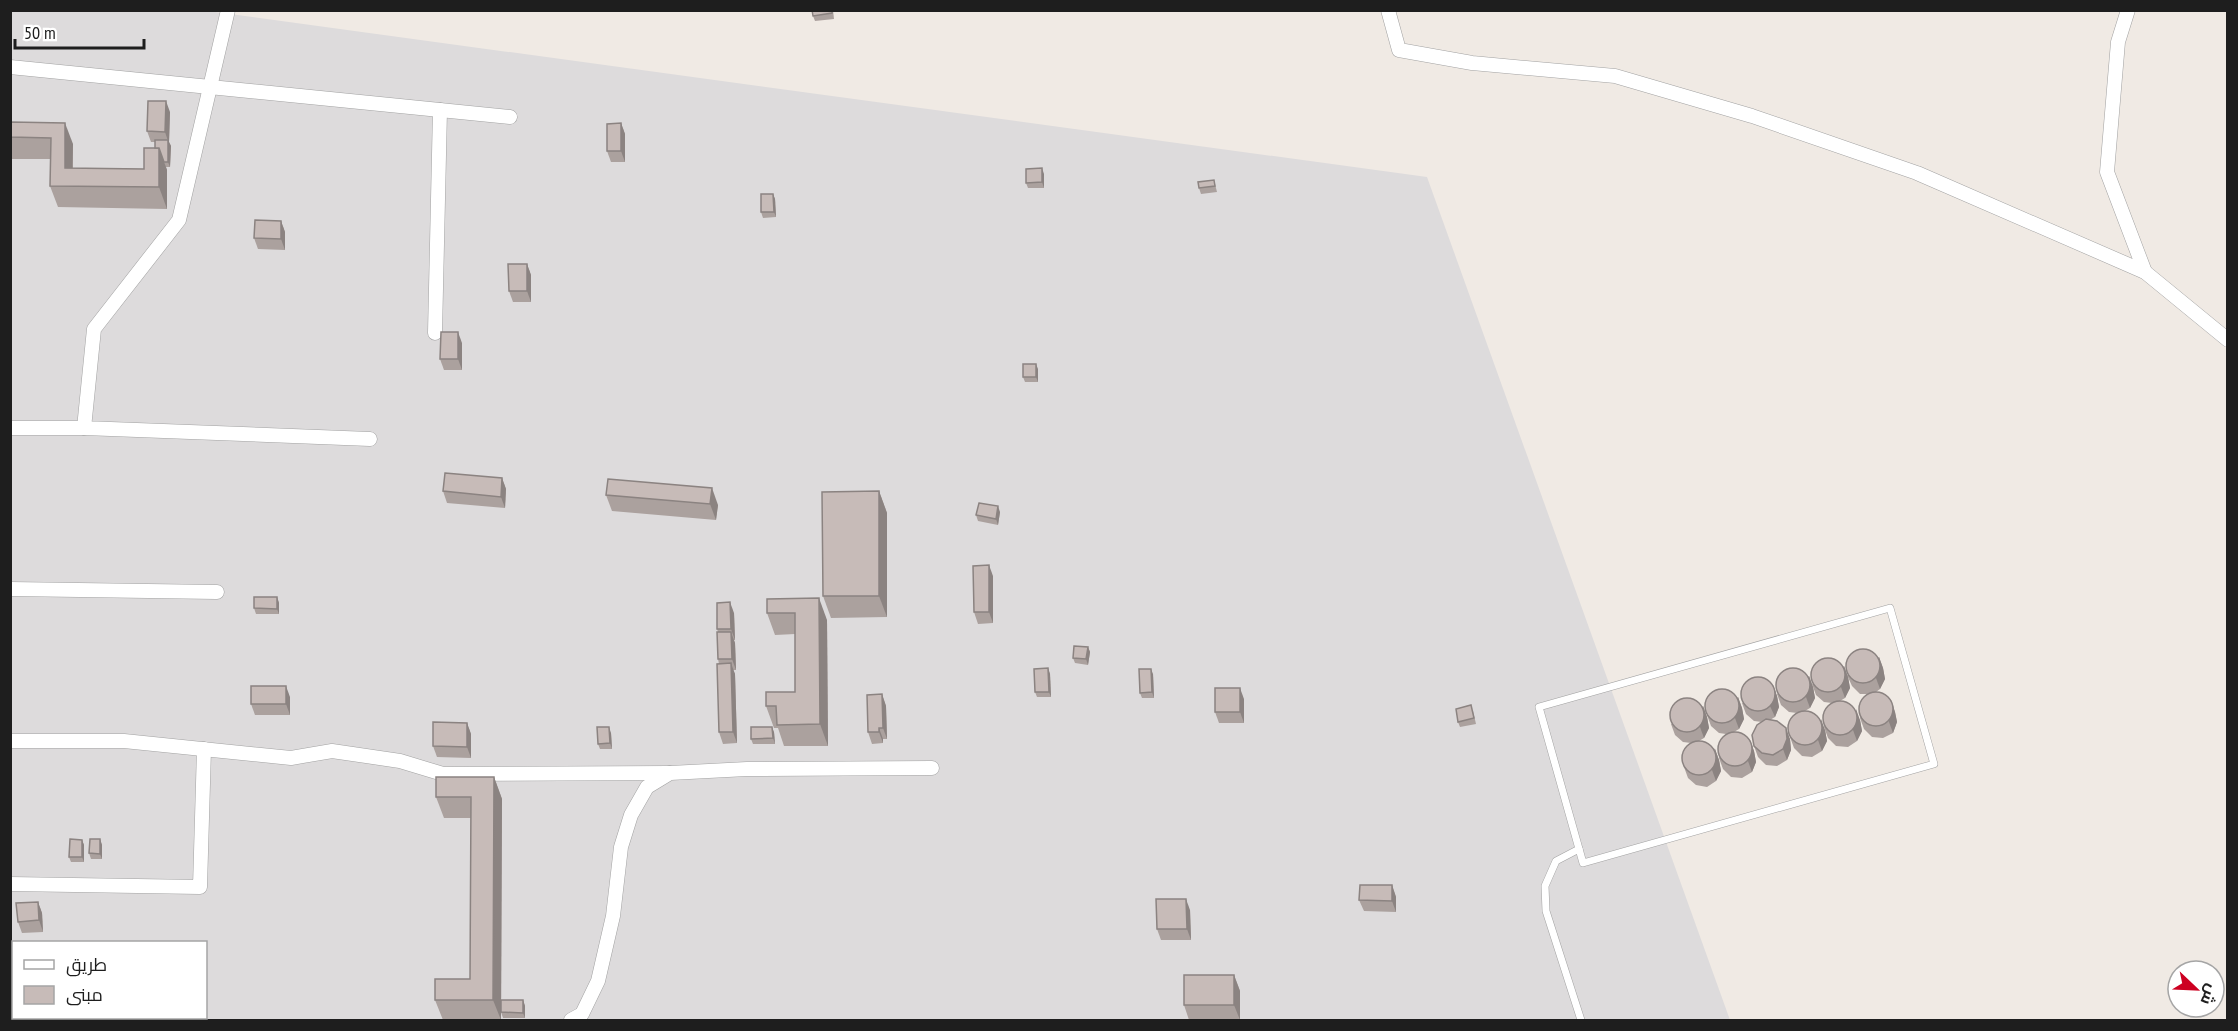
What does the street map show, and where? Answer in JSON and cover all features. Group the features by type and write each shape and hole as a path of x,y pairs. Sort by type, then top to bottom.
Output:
{"street":[{"path":"84,428 94,330 179,220 228,10"},
{"path":"1388,10 1399,51 1472,63 1614,76 1741,113 1917,173 2145,272 2228,340"},
{"path":"2128,10 2118,42 2107,172 2145,272"},
{"path":"10,67 510,117"},
{"path":"435,333 440,110"},
{"path":"10,428 84,428 370,439"},
{"path":"10,589 217,592"},
{"path":"10,741 124,741 291,758 332,751 400,761 443,774 932,768"},
{"path":"10,884 200,887 204,749"},
{"path":"571,1020 582,1014 598,981 613,916 621,847 631,815 647,787 670,773"}],"lane":[{"path":"1890,608 1934,764 1583,863 1579,849 1539,707 1890,608"},
{"path":"1579,849 1556,861 1545,885 1546,911 1581,1020"}],"shaded area":[{"path":"10,11 208,11 1427,177 1730,1020 11,1020"}],"building":[{"path":"812,10 832,10 832,13 813,16"},
{"path":"148,101 166,101 165,132 147,131"},
{"path":"10,122 65,123 65,168 144,169 144,148 159,148 159,187 50,186 51,138 10,137"},
{"path":"621,123 621,151 607,151 607,124"},
{"path":"155,140 168,140 168,162 164,162 159,148 155,148"},
{"path":"1042,168 1042,182 1026,183 1026,169"},
{"path":"1214,180 1215,186 1199,188 1198,182"},
{"path":"761,194 773,194 774,212 761,212"},
{"path":"255,220 281,221 281,239 254,238"},
{"path":"508,264 527,264 527,291 509,291"},
{"path":"441,332 458,332 458,359 440,359"},
{"path":"1023,364 1036,364 1036,377 1023,377"},
{"path":"445,473 502,478 501,497 443,491"},
{"path":"608,479 712,488 710,504 606,495"},
{"path":"879,491 879,596 823,596 822,492"},
{"path":"979,503 998,506 996,519 976,515"},
{"path":"989,565 989,612 974,612 973,566"},
{"path":"254,597 277,597 277,609 254,608"},
{"path":"819,598 820,724 777,725 776,706 766,706 766,692 795,692 795,613 767,613 767,599"},
{"path":"730,602 731,629 717,629 717,603"},
{"path":"717,632 731,632 732,659 718,659"},
{"path":"1074,646 1088,647 1086,659 1073,658"},
{"path":"1863,649 1875,654 1880,666 1875,678 1863,683 1851,678 1846,666 1851,654"},
{"path":"1828,658 1840,663 1845,675 1840,687 1828,692 1816,687 1811,675 1816,663"},
{"path":"731,663 733,732 719,732 717,664"},
{"path":"1048,668 1049,692 1035,692 1034,669"},
{"path":"1793,668 1805,673 1810,685 1805,697 1793,702 1781,697 1776,685 1781,673"},
{"path":"1139,669 1151,669 1152,692 1140,693"},
{"path":"1758,677 1770,682 1775,694 1770,706 1758,711 1746,706 1741,694 1746,682"},
{"path":"251,686 286,686 286,704 251,704"},
{"path":"1215,688 1240,688 1240,712 1215,712"},
{"path":"1722,689 1734,694 1739,706 1734,718 1722,723 1710,718 1705,706 1710,694"},
{"path":"1876,692 1888,697 1893,709 1888,721 1876,726 1864,721 1859,709 1864,697"},
{"path":"882,694 883,728 879,728 879,732 868,732 867,695"},
{"path":"1687,698 1699,703 1704,715 1699,727 1687,732 1675,727 1670,715 1675,703"},
{"path":"1840,701 1852,706 1857,718 1852,730 1840,735 1828,730 1823,718 1828,706"},
{"path":"1471,705 1474,718 1458,722 1456,709"},
{"path":"1805,711 1817,716 1822,728 1817,740 1805,745 1793,740 1788,728 1793,716"},
{"path":"1766,719 1777,721 1786,728 1787,739 1783,749 1773,755 1762,753 1754,746 1752,735 1757,725"},
{"path":"433,722 467,723 467,747 433,746"},
{"path":"597,727 609,727 610,743 598,744"},
{"path":"751,727 772,727 773,738 751,739"},
{"path":"1735,732 1747,737 1752,749 1747,761 1735,766 1723,761 1718,749 1723,737"},
{"path":"1699,741 1711,746 1716,758 1711,770 1699,775 1687,770 1682,758 1687,746"},
{"path":"436,777 494,777 493,1000 435,1000 435,979 470,979 471,797 436,797"},
{"path":"70,839 82,840 82,857 69,857"},
{"path":"90,839 100,839 100,854 89,853"},
{"path":"1360,885 1392,885 1392,901 1359,900"},
{"path":"1156,899 1186,899 1187,929 1157,929"},
{"path":"38,902 39,920 18,922 16,903"},
{"path":"1184,975 1234,975 1234,1005 1184,1005"},
{"path":"501,1000 523,1000 523,1013 501,1012"}]}
